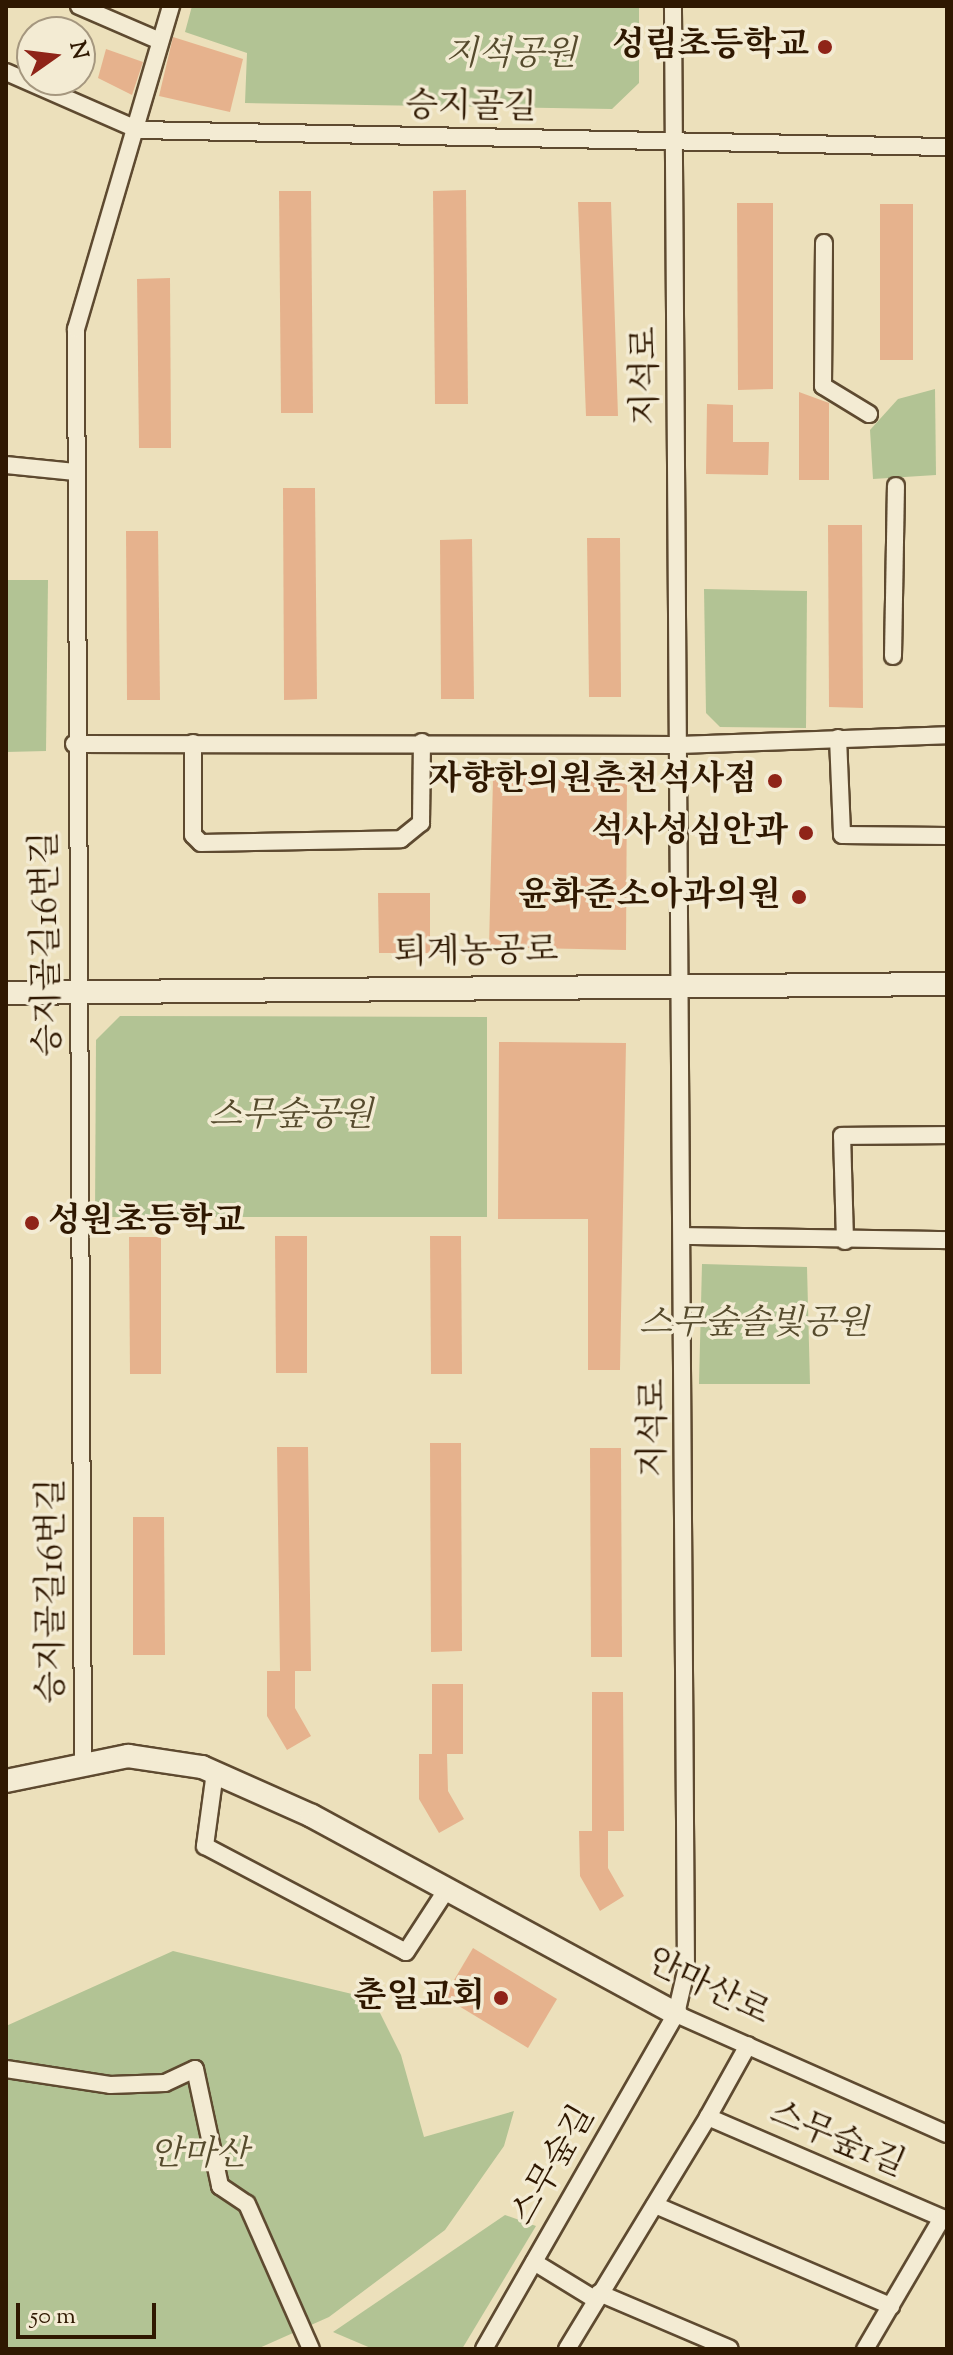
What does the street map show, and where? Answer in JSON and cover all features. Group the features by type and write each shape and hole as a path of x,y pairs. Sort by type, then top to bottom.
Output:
{"street":[{"path":"79,6 160,41"},
{"name":"승지골길16번길","path":"83,1766 81,992 74,744 76,329 139,130 171,6"},
{"name":"지석로","path":"673,6 679,985 685,1236 686,1971 676,2014"},
{"name":"승지골길","path":"6,72 139,130 947,147"},
{"path":"824,243 823,386 869,414"},
{"path":"6,465 75,472"},
{"path":"893,656 896,486"},
{"path":"74,744 422,742 679,745 947,735"},
{"path":"838,738 842,835 947,836"},
{"path":"193,743 193,835 201,843 401,839 421,823 422,742"},
{"name":"퇴계농공로","path":"6,993 947,984"},
{"path":"845,1241 842,1136 947,1135"},
{"path":"685,1236 845,1241 947,1240"},
{"name":"안마산로","path":"6,1781 128,1756 215,1772 447,1889 676,2014 947,2134"},
{"path":"215,1772 205,1846 406,1952 447,1889"},
{"name":"스무숲길","path":"484,2349 676,2014"},
{"path":"567,2349 708,2117 748,2045"},
{"path":"6,2069 110,2085 165,2083 195,2069 220,2186 247,2204 311,2349"},
{"name":"스무숲1길","path":"708,2117 942,2218 865,2349"},
{"path":"655,2205 891,2306"},
{"path":"534,2262 598,2296 730,2349"}],"green space":[{"name":"지석공원","path":"192,6 639,6 639,83 612,109 245,103 247,53 185,32"},
{"path":"935,389 936,475 873,479 870,430 898,399"},
{"path":"6,580 48,580 46,751 6,752"},
{"path":"704,589 807,591 806,728 720,727 706,713"},
{"name":"스무숲공원","path":"120,1016 487,1017 487,1217 95,1217 96,1040"},
{"name":"스무숲솔빛공원","path":"702,1264 807,1267 810,1384 699,1384"},
{"name":"안마산","path":"173,1951 373,1999 401,2055 424,2137 514,2111 504,2146 445,2230 329,2317 257,2349 6,2349 6,2026"},
{"path":"505,2215 536,2226 462,2349 373,2349 333,2332"}],"building":[{"path":"173,37 243,59 230,112 159,96"},
{"path":"106,49 143,62 132,95 98,78"},
{"path":"466,190 468,404 435,404 433,191"},
{"path":"279,191 311,191 313,413 281,413"},
{"path":"578,202 611,202 618,416 586,416"},
{"path":"737,203 773,203 773,389 738,390"},
{"path":"880,204 913,204 913,360 880,360"},
{"path":"170,278 171,448 139,448 137,279"},
{"path":"799,392 829,403 829,480 799,480"},
{"path":"707,404 733,405 733,442 769,442 768,475 706,474"},
{"path":"283,488 315,488 317,699 284,700"},
{"path":"828,525 862,525 863,708 829,707"},
{"path":"126,531 158,531 160,700 127,700"},
{"path":"587,538 620,538 621,697 589,697"},
{"path":"472,539 474,699 441,699 440,540"},
{"path":"627,774 626,950 489,947 493,778"},
{"path":"378,893 430,893 430,953 379,953"},
{"path":"499,1042 626,1043 620,1370 588,1370 588,1219 498,1219"},
{"path":"275,1236 307,1236 307,1373 276,1373"},
{"path":"430,1236 461,1236 462,1374 431,1374"},
{"path":"129,1237 161,1237 161,1374 130,1374"},
{"path":"430,1443 461,1443 462,1651 431,1652"},
{"path":"277,1447 308,1447 311,1671 295,1671 295,1708 311,1736 287,1750 267,1716 267,1671 280,1671"},
{"path":"590,1448 621,1448 622,1657 591,1657"},
{"path":"133,1517 164,1517 165,1655 133,1655"},
{"path":"432,1684 463,1684 463,1754 447,1754 448,1791 464,1819 439,1833 419,1799 419,1754 432,1754"},
{"path":"592,1692 623,1692 624,1831 608,1831 608,1868 624,1896 600,1911 580,1876 579,1831 592,1831"},
{"name":"춘일교회","path":"473,1948 557,1999 528,2048 444,1997"}],"place":[{"name":"성림초등학교","path":"825,47"},
{"name":"자향한의원춘천석사점","path":"775,781"},
{"name":"석사성심안과","path":"806,833"},
{"name":"윤화준소아과의원","path":"799,897"},
{"name":"성원초등학교","path":"32,1223"},
{"name":"춘일교회","path":"501,1998"}]}
